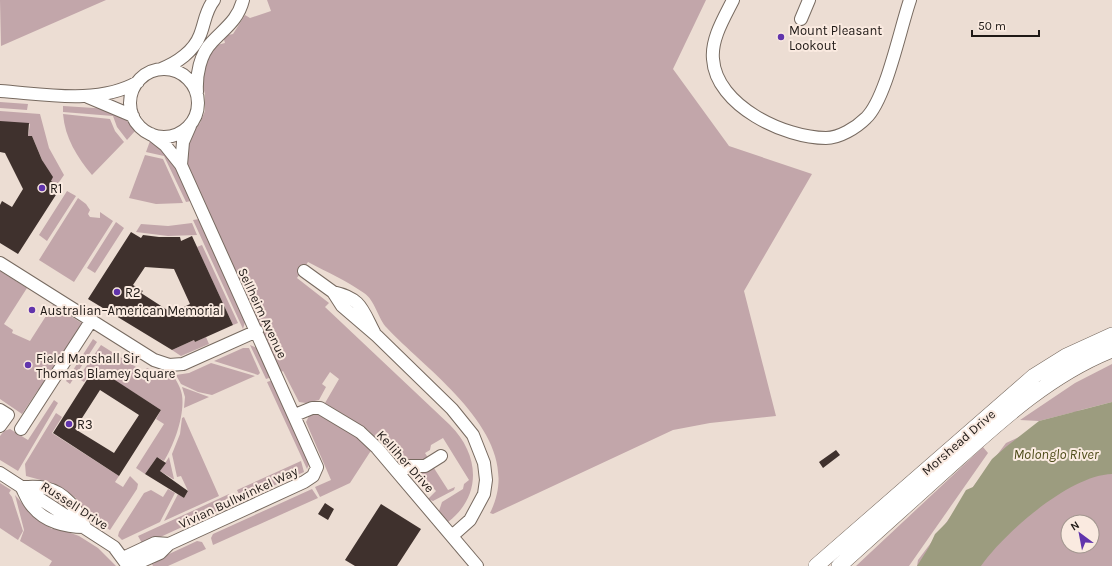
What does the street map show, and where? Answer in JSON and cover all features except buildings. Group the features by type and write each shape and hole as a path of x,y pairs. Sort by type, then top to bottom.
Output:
{"main road":[{"name":"Morshead Drive","path":"816,566 1034,376 1066,356 1112,335"},
{"name":"Morshead Drive","path":"839,566 1018,406 1074,368 1112,350"}],"street":[{"path":"0,91 86,97 110,94 138,82 146,75 174,63 195,46 206,14 214,0"},
{"path":"138,82 131,96 131,106 133,116 142,128 151,134 166,137 176,135 185,130 192,122 198,108 198,74 203,53 210,43 232,23 243,0"},
{"path":"733,0 714,41 712,58 720,83 732,98 751,113 776,127 800,136 827,138 849,131 866,118 875,105 886,77 910,0"},
{"path":"801,19 810,0"},
{"path":"158,70 171,70 185,76 192,84 197,94"},
{"path":"86,97 133,116"},
{"name":"Sellheim Avenue","path":"181,165 183,142 192,122"},
{"name":"Sellheim Avenue","path":"151,134 165,145 181,165 317,464 316,472"},
{"path":"0,263 154,360 169,366 183,364 257,331"},
{"path":"304,271 333,292 350,297 359,304 377,336 462,420 473,435 480,450 486,480 483,498 470,520 452,536"},
{"path":"21,429 91,320"},
{"name":"Kelliher Drive","path":"295,415 313,408 326,410 368,439 478,566"},
{"path":"0,410 8,415 0,426"},
{"path":"399,474 408,466 425,466 441,456"},
{"name":"Vivian Bullwinkel Way","path":"127,563 155,543 169,544 301,484 316,472"},
{"name":"Russell Drive","path":"0,473 22,487"},
{"path":"22,487 47,488 61,496 74,507 85,527"},
{"path":"22,487 33,507 59,525 85,527"},
{"name":"Russell Drive","path":"85,527 114,547 127,563"}],"shaded area":[{"path":"0,0 106,0 1,46"},
{"path":"267,0 706,0 673,69 729,146 812,174 744,291 776,416 710,423 673,430 493,514 490,513 498,485 496,459 485,434 469,410 449,387 387,328 368,296 351,284 308,262 297,278 329,303 325,307 450,425 460,437 472,462 473,475 467,500 459,512 448,522 439,511 442,502 463,489 464,484 469,480 443,438 431,445 430,450 425,453 430,461 403,466 368,430 325,403 339,379 330,372 322,384 326,387 319,400 306,403 299,402 283,371 281,372 184,157 191,134 200,123 205,111 205,94 200,76 213,46 225,43 223,36 233,34 245,15 250,18 271,11"},
{"path":"0,102 28,104 27,110 0,108"},
{"path":"63,106 110,109 126,119 135,131 127,140 117,127 113,116 63,112"},
{"path":"0,111 40,114 49,148 64,175 57,185 51,181 32,136 28,136 30,124 0,122"},
{"path":"63,114 110,119 115,131 124,142 92,175 81,161 69,139"},
{"path":"150,141 170,156 191,201 186,202 164,156 146,152"},
{"path":"145,155 163,159 183,203 156,204 129,198"},
{"path":"67,191 76,196 47,241 39,235"},
{"path":"78,198 86,204 90,210 88,214 90,217 100,218 100,212 113,221 74,282 39,260"},
{"path":"199,219 245,322 243,329 193,220"},
{"path":"116,222 124,228 95,273 87,268"},
{"path":"192,223 197,235 168,236 136,232 141,224 168,226"},
{"path":"202,245 238,323 233,325 197,247"},
{"name":"Field Marshall Sir Thomas Blamey Square","path":"0,271 27,288 4,324 13,330 12,333 30,341 53,305 83,324 41,391 38,390 22,414 0,399"},
{"path":"206,337 209,344 181,356 172,350 194,340 195,342"},
{"path":"93,339 97,342 70,384 66,381"},
{"path":"101,345 144,372 147,368 158,373 173,375 181,390 182,412 178,430 171,447 164,461 157,457 145,474 136,468 164,424 156,419 161,410 94,367 84,382 78,378"},
{"path":"250,345 257,348 272,377 266,379"},
{"path":"243,348 249,348 260,373 258,375 214,361"},
{"path":"211,363 255,376 212,395 198,392 181,384 176,375 189,373"},
{"name":"Molonglo River","path":"1112,364 1112,402 1077,411 1112,407 1112,566 917,566 918,560 1006,443 1074,412 1039,421 1020,420 1075,383"},
{"path":"273,380 309,464 307,469 267,382"},
{"path":"182,387 209,397 184,408 185,397"},
{"path":"54,400 58,403 18,471 0,460 0,436 4,431 10,429 28,440"},
{"path":"56,413 62,417 52,433 119,476 115,482 123,487 130,476 138,484 137,489 110,530 89,517 75,500 76,498 52,483 26,476 25,464"},
{"path":"317,413 354,434 372,449 350,483 320,497 315,487 331,480 306,422 309,416"},
{"path":"184,417 219,496 164,521 178,494 184,498 188,491 181,476 177,477 172,454 180,434 182,418"},
{"path":"983,447 988,453 909,566 856,566"},
{"path":"169,457 174,479 160,471"},
{"path":"301,461 304,472 246,498 240,496 237,490"},
{"path":"432,465 448,490 455,487 454,490 433,501 428,499 436,491 419,472 412,477 407,471"},
{"path":"0,483 11,490 9,493 12,497 23,531 18,540 0,528"},
{"path":"168,489 175,493 160,522 122,540 118,536 119,532 144,493 151,490 163,497"},
{"path":"312,489 318,498 213,545 211,538 213,534"},
{"path":"229,494 232,501 230,505 143,545 138,536"},
{"path":"15,495 33,516 52,529 54,527 79,536 98,548 116,566 49,566 52,561 20,541 24,530"},
{"path":"197,541 202,542 206,549 168,566 153,566 152,564 155,563 154,561"}],"water":[{"name":"Molonglo River","path":"1112,402 1112,474 1095,477 1077,484 1039,508 1005,538 981,566 917,566 935,534 947,522 966,490 973,487 992,459 1007,446 1039,421"}],"place":[{"name":"Mount Pleasant Lookout","path":"781,37"},
{"name":"R1","path":"42,188"},
{"name":"R2","path":"117,292"},
{"name":"Australian–American Memorial","path":"32,310"},
{"name":"Field Marshall Sir Thomas Blamey Square","path":"28,365"},
{"name":"R3","path":"69,424"}]}
